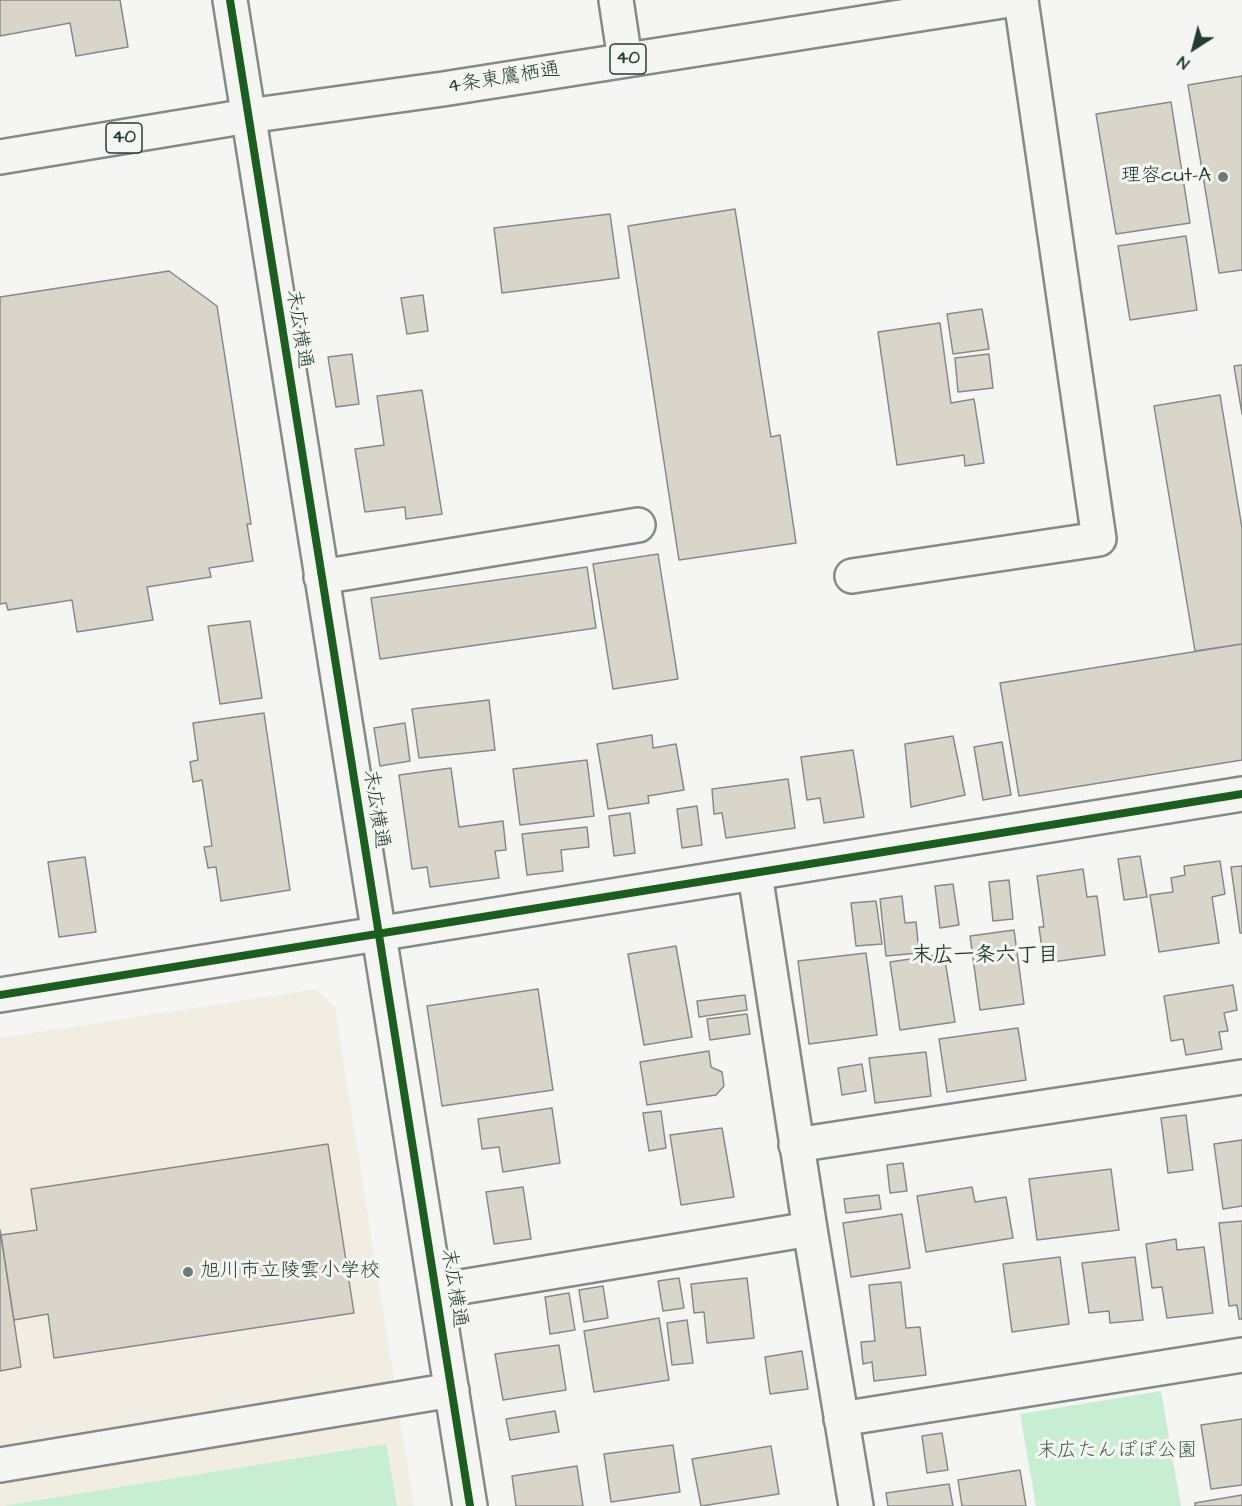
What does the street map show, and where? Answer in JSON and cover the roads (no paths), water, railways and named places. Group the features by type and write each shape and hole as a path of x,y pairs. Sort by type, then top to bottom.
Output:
{"main road":[{"name":"末広横通","path":"230,0 470,1506"},
{"path":"616,0 625,60"},
{"name":"4条東鷹栖通","path":"0,157 248,116 625,60 900,8 1009,0"},
{"path":"852,576 1099,539 1021,0"},
{"path":"321,577 638,525"},
{"path":"0,995 1242,794"},
{"path":"755,874 796,1145 856,1506"},
{"path":"796,1145 1242,1077"},
{"path":"437,1291 810,1228"},
{"path":"841,1419 1242,1355"},
{"path":"0,1465 452,1390"}],"place":[{"name":"理容cut-A","path":"1223,177"},
{"name":"旭川市立陵雲小学校","path":"188,1272"}],"district":[{"name":"末広一条六丁目","path":"985,957"}],"park label":[{"name":"末広たんぽぽ公園","path":"1117,1452"}]}
